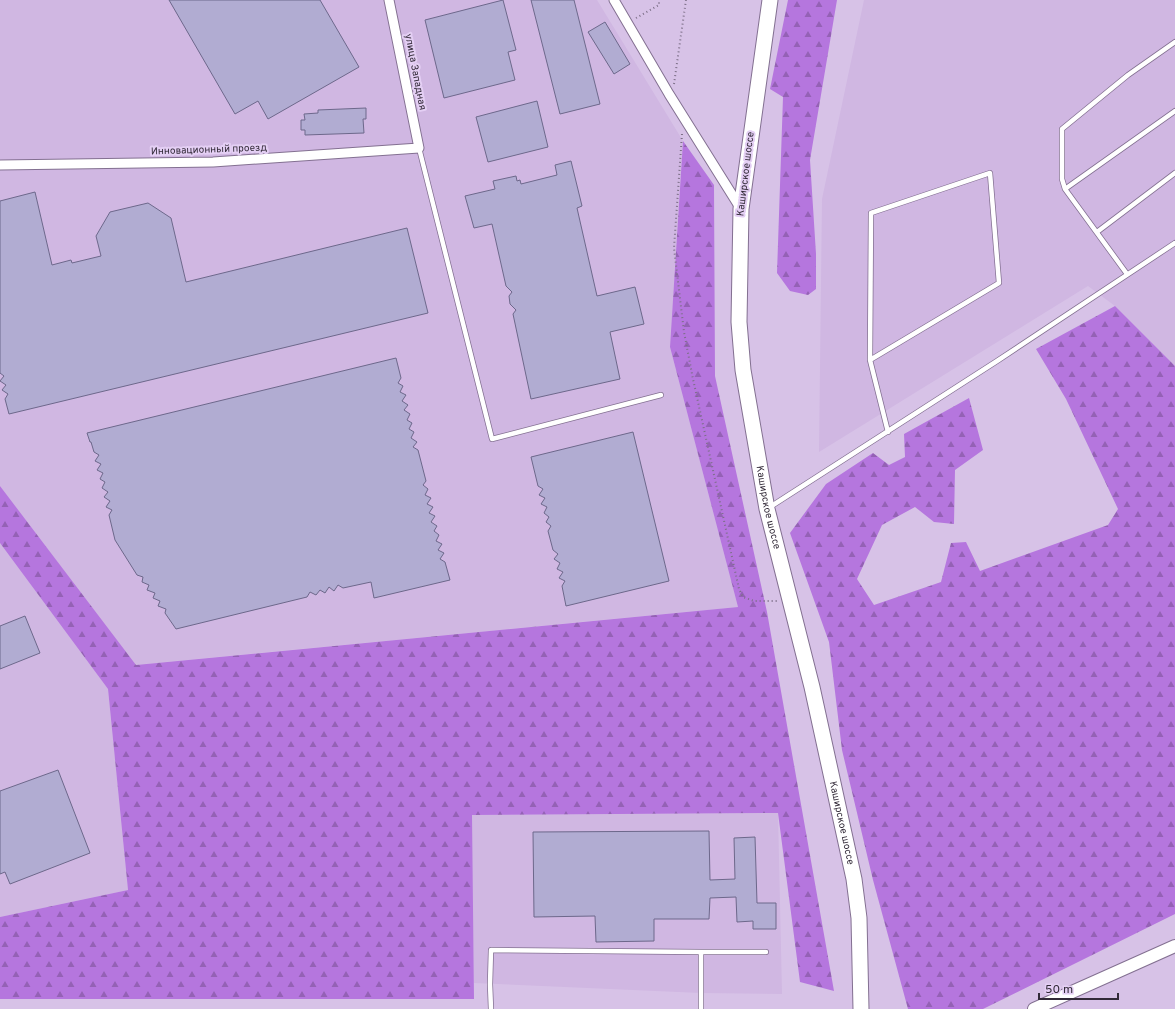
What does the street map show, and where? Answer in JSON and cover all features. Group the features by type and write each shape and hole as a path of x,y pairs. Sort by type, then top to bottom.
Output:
{"main road":[{"name":"Каширское шоссе","path":"770,0 741,209 739,322 743,370 767,509 812,687 854,879 859,918 861,1009"}],"street":[{"name":"улица Западная","path":"389,0 419,148"},
{"path":"614,0 741,209"},
{"name":"Инновационный проезд","path":"0,165 213,162 419,148"},
{"path":"1034,1009 1175,946"}],"lane":[{"path":"1127,274 1098,232 1071,199 1065,189 1062,179 1062,129 1128,75 1175,42"},
{"path":"1065,189 1175,111"},
{"path":"419,148 492,439 661,395"},
{"path":"870,360 999,283 990,173 871,213 870,360 888,432"},
{"path":"1098,232 1175,173"},
{"path":"767,509 1004,357 1175,243"},
{"path":"491,1009 491,950 766,952"},
{"path":"701,952 701,1009"}],"path":[{"path":"628,23 659,5 659,0"},
{"path":"670,94 674,87 686,0"},
{"path":"684,117 674,248 684,332 739,590 743,597 754,601 790,600"}],"shaded area":[{"path":"0,0 597,0 683,141 670,347 738,607 135,665 0,486"},
{"path":"864,0 1175,0 1175,366 1115,306 1088,286 819,452 822,199"},
{"path":"0,543 108,689 128,890 0,917"},
{"path":"778,813 782,994 701,993 474,983 471,815"}],"green space":[{"path":"788,0 837,0 810,160 816,254 816,289 808,295 790,291 777,273 783,97 770,89"},
{"path":"683,141 714,185 715,376 767,612 834,991 800,982 778,813 472,815 474,999 0,999 0,917 128,890 108,689 0,543 0,486 136,665 738,607 670,347"},
{"path":"1115,306 1175,366 1175,914 983,1009 908,1009 873,880 842,750 829,642 790,533 826,484 873,453 889,465 905,457 904,434 969,398 983,450 955,470 954,524 934,522 915,507 882,525 857,579 874,605 941,582 951,543 966,542 980,571 1108,525 1118,509 1066,399 1036,349"}],"building":[{"path":"169,0 320,0 359,67 268,119 258,101 235,114"},
{"path":"503,0 516,50 508,52 515,80 444,98 425,20"},
{"path":"531,0 574,0 600,104 560,114"},
{"path":"605,22 630,64 614,74 588,32"},
{"path":"537,101 548,147 488,162 476,117"},
{"path":"366,108 366,119 363,119 364,133 305,135 305,130 301,130 301,120 305,120 304,114 318,113 318,110"},
{"path":"571,161 582,206 577,208 597,296 635,287 644,324 610,332 620,379 531,399 513,314 516,310 510,304 509,296 512,292 506,286 492,224 474,228 465,196 495,189 493,181 516,176 517,181 520,180 521,184 557,175 555,165"},
{"path":"35,192 52,265 71,260 72,263 101,256 96,236 110,212 148,203 171,218 186,282 407,228 428,313 9,414 5,399 8,394 2,390 6,385 0,381 4,376 0,373 0,201"},
{"path":"396,358 401,378 398,383 403,386 400,392 406,395 402,401 408,405 404,410 410,414 407,420 412,423 409,429 414,432 411,438 417,442 413,447 418,450 426,481 423,485 428,489 425,495 431,498 427,504 433,507 429,513 435,516 431,522 437,526 434,531 439,535 436,541 442,544 438,550 444,553 440,559 445,562 450,580 374,598 371,582 343,588 338,585 334,591 329,587 325,593 320,590 316,595 310,592 307,597 176,629 165,613 166,609 158,606 160,601 153,598 155,593 147,590 149,585 142,582 143,577 137,575 115,540 109,515 112,510 106,507 110,501 104,497 108,492 102,488 105,482 100,479 103,473 97,470 101,464 95,461 99,455 94,452 87,433"},
{"path":"633,432 669,581 566,606 562,586 565,581 559,578 563,572 557,569 560,563 554,559 558,554 553,550 548,531 551,526 546,522 549,517 544,513 547,507 541,504 545,498 539,495 543,489 538,486 531,457"},
{"path":"25,616 40,653 0,669 0,626"},
{"path":"58,770 90,853 10,884 5,872 0,874 0,791"},
{"path":"709,831 710,880 735,879 734,838 755,837 757,903 776,903 776,929 753,929 753,921 737,922 736,897 710,898 709,919 654,919 654,941 596,942 595,916 534,917 533,832"}]}
